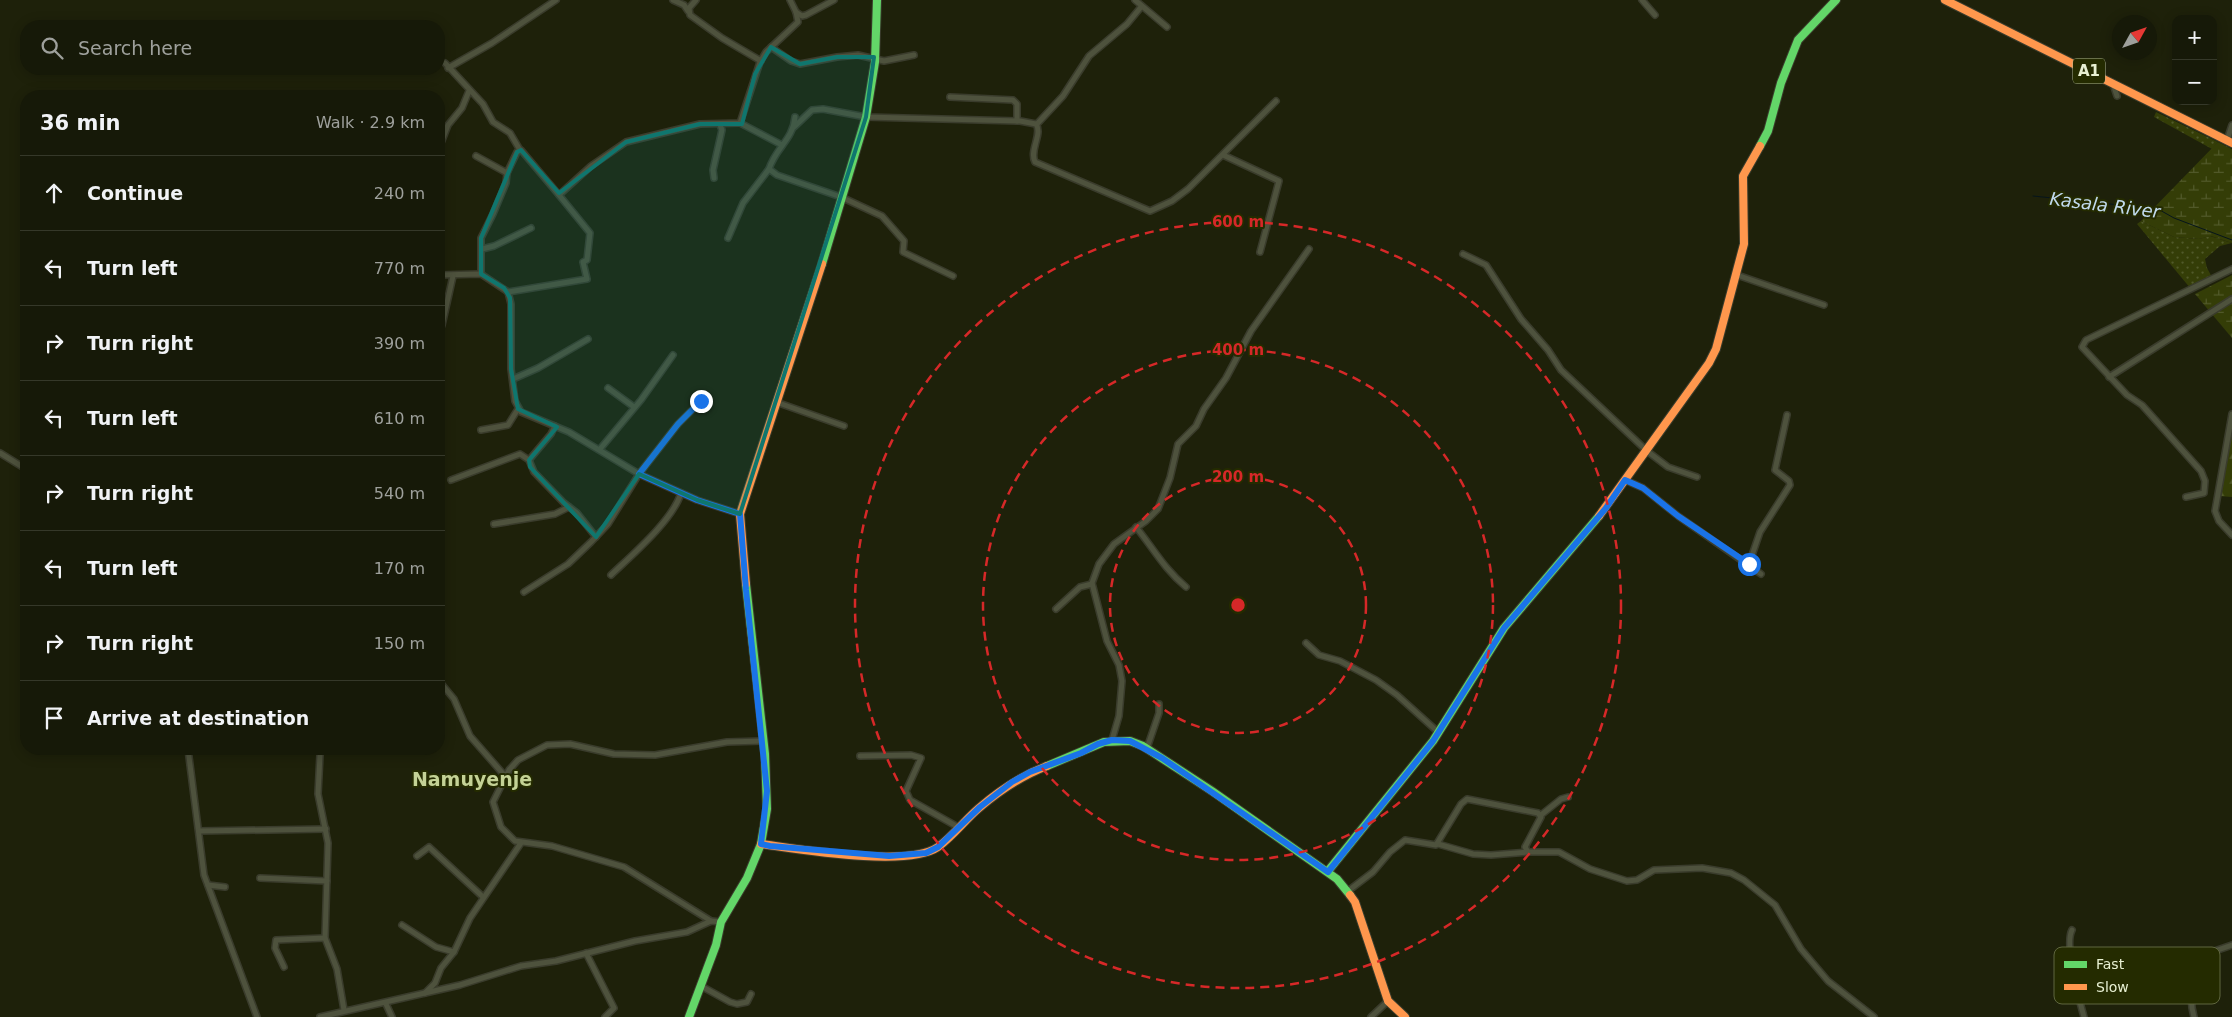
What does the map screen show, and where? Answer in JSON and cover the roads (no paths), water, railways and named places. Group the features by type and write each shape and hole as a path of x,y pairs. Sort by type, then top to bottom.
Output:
{"main road":[{"path":"691,1016 722,922 747,878 761,844 767,791 740,514 816,282 866,117 874,57 877,0"},
{"path":"1328,872 1438,732 1504,628 1606,508 1709,364 1716,350 1737,275 1746,228 1743,176 1768,131 1781,83 1798,40 1836,0"},
{"name":"A1","path":"1945,0 2230,142"},
{"path":"761,844 830,853 909,856 934,850 980,807 1022,776 1081,753 1098,744 1112,740 1130,741 1147,748 1328,872 1348,891 1365,929 1388,1001 1405,1017"}],"street":[{"path":"508,292 586,279 583,262 587,260 590,233 520,150 510,133 493,122 483,104 447,65 492,43 556,0"},
{"path":"674,0 684,5 690,15 722,38 762,61"},
{"path":"688,11 696,0"},
{"path":"740,123 745,102 762,61 771,47 796,24 796,12 790,0"},
{"path":"796,12 802,16 806,15 834,0"},
{"path":"1135,0 1167,27"},
{"path":"1642,0 1655,15"},
{"path":"1141,7 1127,24 1089,56 1063,96 1037,124 1033,157 1035,162 1150,211 1172,201 1223,155 1276,101"},
{"path":"771,47 800,64 837,57 874,57 884,61 914,55"},
{"path":"2113,84 2117,96"},
{"path":"445,132 448,124 462,108 469,91"},
{"path":"950,97 1013,100 1017,104 1017,121"},
{"path":"794,128 812,110 822,108 866,117 1017,121 1037,124"},
{"path":"728,238 743,203 769,169 772,159 782,145 790,138 794,128 795,117"},
{"path":"559,194 591,166 626,142 700,124 740,123 782,145"},
{"path":"714,178 713,170 722,130 720,125"},
{"path":"2230,142 2232,125"},
{"path":"481,274 481,238 506,183 506,173 520,150"},
{"path":"1223,155 1279,181 1260,252"},
{"path":"476,156 506,173"},
{"path":"769,169 780,176 841,198 883,217 904,240 903,251 905,253 953,276"},
{"path":"482,249 531,228"},
{"path":"1112,740 1119,716 1122,681 1119,665 1106,641 1092,584 1099,564 1114,544 1154,515 1158,509 1170,478 1178,444 1196,426 1204,409 1226,378 1251,331 1309,248"},
{"path":"1463,254 1486,265 1521,319 1548,350 1561,370 1647,451 1668,467 1697,477"},
{"path":"2186,498 2204,493 2205,481 2201,471 2142,405 2127,395 2083,349 2086,340 2232,269"},
{"path":"445,275 481,274 508,292 511,304 513,378 518,409 508,425 481,430"},
{"path":"1737,275 1824,305"},
{"path":"445,312 453,276"},
{"path":"2109,377 2232,299"},
{"path":"513,378 538,368 588,339"},
{"path":"600,449 673,355"},
{"path":"608,388 634,407"},
{"path":"524,592 568,564 596,537 608,524 639,474 678,424 701,401"},
{"path":"776,402 844,426"},
{"path":"518,409 600,449 639,474 681,493 740,514"},
{"path":"2232,414 2216,495 2215,511 2217,518 2232,534"},
{"path":"1749,564 1760,532 1790,485 1789,481 1775,470 1787,415"},
{"path":"529,460 551,434 555,426"},
{"path":"0,453 20,465"},
{"path":"451,480 520,454 529,460 534,472 577,513 596,537"},
{"path":"1625,480 1643,488 1678,516 1761,574"},
{"path":"2212,488 2216,495"},
{"path":"611,575 651,536 675,506 681,493"},
{"path":"494,524 555,514 569,507"},
{"path":"1136,527 1156,550 1163,566 1186,588"},
{"path":"1056,609 1080,587 1092,584"},
{"path":"1306,643 1319,655 1340,661 1376,680 1397,695 1438,732"},
{"path":"445,688 454,699 470,736 483,754 505,776"},
{"path":"1147,748 1159,713 1160,704"},
{"path":"722,922 711,921 624,867 552,846 515,841 505,832 497,818 493,802 505,776 518,760 547,745 570,744 614,754 655,755 727,742 763,741"},
{"path":"189,755 204,875 257,1017"},
{"path":"320,755 318,794 326,829 325,938 337,970 344,1010"},
{"path":"860,756 912,755 921,758 906,791 910,800 958,827"},
{"path":"1528,852 1525,847 1540,815 1560,799 1568,796"},
{"path":"1438,844 1461,804 1467,798 1540,815"},
{"path":"198,831 326,829"},
{"path":"1348,891 1373,872 1390,852 1405,840 1434,846 1438,844 1473,854 1490,855 1528,852 1563,854 1590,869 1627,881 1637,880 1654,870 1702,868 1731,872 1775,905 1801,949 1828,982 1874,1017"},
{"path":"424,994 435,983 442,968 454,952 470,918 521,843"},
{"path":"418,856 429,847 483,897"},
{"path":"260,878 327,880"},
{"path":"208,885 225,887"},
{"path":"320,1017 344,1010 386,1004 521,966 686,932 711,921"},
{"path":"402,925 436,947 454,952"},
{"path":"2070,947 2072,930"},
{"path":"284,967 275,948 276,940 325,938"},
{"path":"2220,949 2232,945"},
{"path":"586,953 614,1008 606,1017"},
{"path":"701,986 737,1004 747,1002 751,994"},
{"path":"1371,1017 1388,1001"},
{"path":"386,1004 392,1017"},
{"path":"2081,1004 2084,1017"},
{"path":"2194,1004 2194,1017"}],"waterway":[{"name":"Kasala River","path":"2033,196 2158,209 2174,218 2232,240"}],"district":[{"name":"Namuyenje","path":"472,779"}]}
